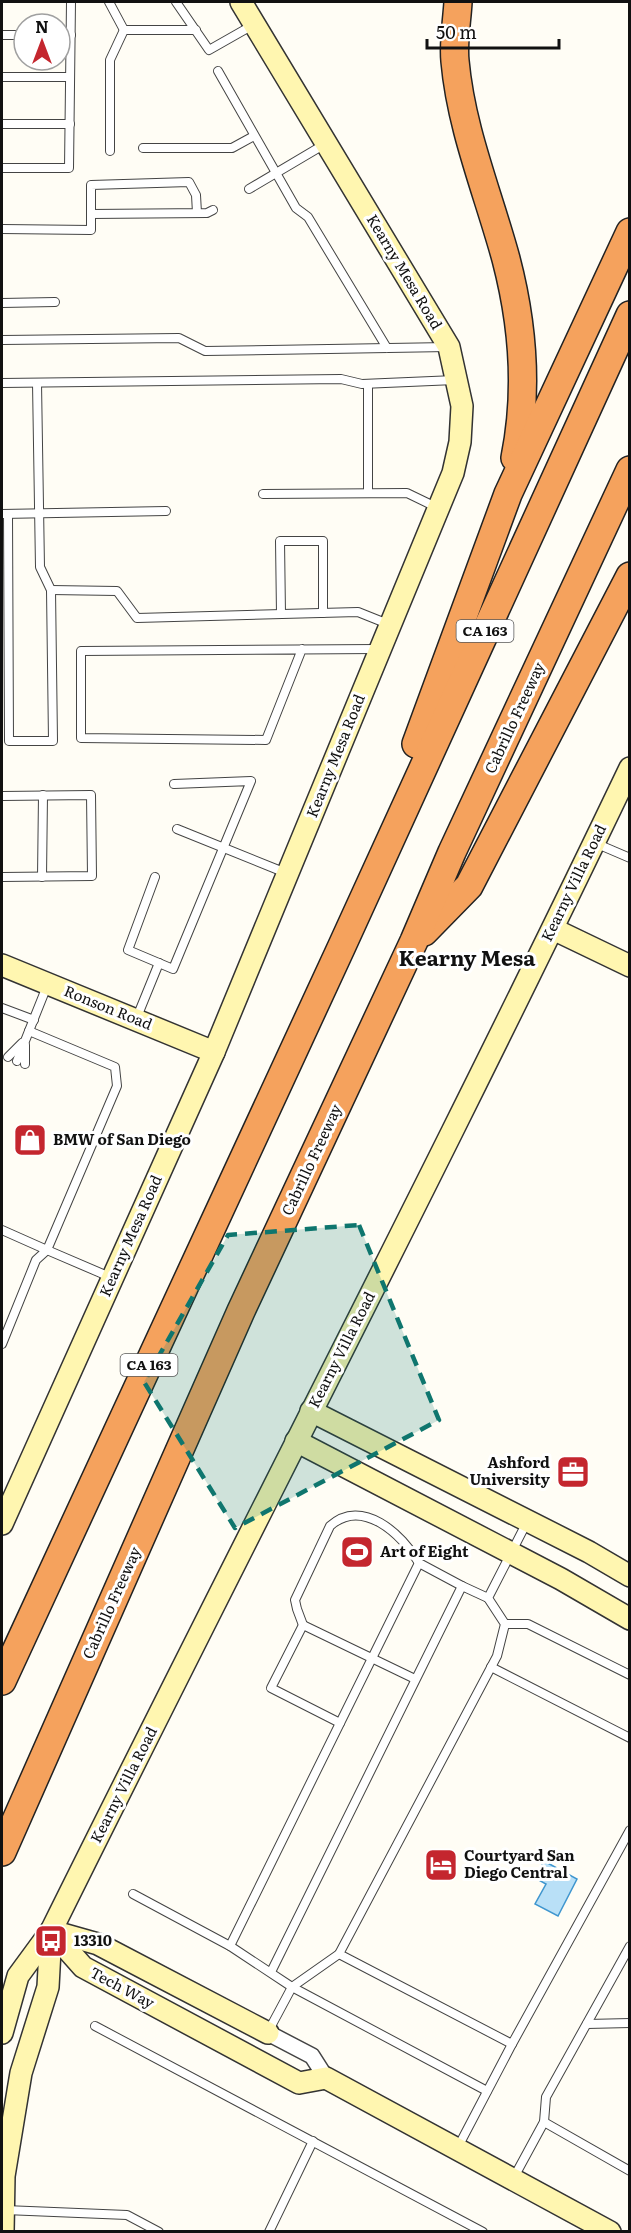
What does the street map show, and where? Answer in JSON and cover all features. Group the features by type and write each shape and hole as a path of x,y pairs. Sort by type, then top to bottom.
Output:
{"highway":[{"path":"458,2 455,59 464,120 506,262 522,345 520,431 508,494"},
{"path":"341,948 508,494 630,232"},
{"name":"CA 163","path":"2,1681 341,948 630,315"},
{"name":"Cabrillo Freeway","path":"2,1852 241,1311 630,470"},
{"path":"414,941 469,886 630,576"}],"street":[{"name":"Kearny Mesa Road","path":"2,1524 8,1496 112,1278 214,1052 453,473 460,441 462,406 449,347 241,2"},
{"name":"Kearny Villa Road","path":"2,2033 18,1976 51,1931 396,1245 630,768"},
{"path":"553,929 630,966"},
{"name":"Ronson Road","path":"2,965 214,1052"},
{"path":"311,1411 528,1521 630,1576"},
{"path":"296,1441 561,1579 630,1619"},
{"name":"Kearny Villa Road","path":"3,2232 4,2176 21,2073 48,1987 51,1931"},
{"name":"Tech Way","path":"51,1931 98,1944 312,2056 326,2078 610,2232"},
{"name":"Tech Way","path":"51,1931 83,1967 93,1973 299,2083 326,2078"}],"lane":[{"path":"109,2 124,30"},
{"path":"176,2 210,50 255,24"},
{"path":"124,30 196,30"},
{"path":"110,151 110,60 124,30"},
{"path":"218,71 296,208 308,217 387,348"},
{"path":"2,168 69,168 70,72"},
{"path":"2,77 70,77"},
{"path":"2,124 70,124"},
{"path":"143,148 232,147 254,136"},
{"path":"249,189 326,143"},
{"path":"2,229 91,230 91,184 189,182 196,195 197,213"},
{"path":"91,214 207,213 213,210"},
{"path":"2,303 55,302"},
{"path":"2,340 179,338 205,351 449,347"},
{"path":"2,383 340,379 368,384 456,380"},
{"path":"37,383 39,513 40,567 51,590 53,741 9,741 5,514 39,513 166,511"},
{"path":"368,384 368,493"},
{"path":"263,494 407,493 438,508"},
{"path":"281,614 280,541 323,541 323,613"},
{"path":"51,590 117,591 137,618 358,612 390,625"},
{"path":"302,649 266,740 81,738 81,651 302,649 380,649"},
{"path":"155,877 128,950 173,969 251,781 174,784"},
{"path":"42,877 43,795"},
{"path":"2,796 91,795 92,876 2,877"},
{"path":"177,829 288,873"},
{"path":"594,843 626,857 630,864"},
{"path":"136,1020 159,963"},
{"path":"21,1062 25,1040 48,984"},
{"path":"2,1008 33,1020"},
{"path":"2,1344 36,1260 47,1250 117,1086 115,1067 29,1031"},
{"path":"8,1057 25,1040"},
{"path":"2,1230 112,1278"},
{"path":"268,2033 292,1987 339,1954 497,1656 505,1624 488,1598 419,1563 410,1547 386,1525 357,1515 337,1520 330,1526 295,1600 303,1624 415,1679"},
{"path":"488,1598 528,1521"},
{"path":"230,1946 419,1563"},
{"path":"271,1972 462,1586"},
{"path":"303,1624 271,1688 340,1723"},
{"path":"505,1624 528,1624 630,1675"},
{"path":"491,1667 630,1738"},
{"path":"457,2149 630,1830"},
{"path":"133,1894 230,1946 292,1987 487,2091"},
{"path":"513,2179 544,2122 546,2097 630,1946"},
{"path":"339,1954 512,2044"},
{"path":"587,2024 630,2023"},
{"path":"95,2026 483,2232"},
{"path":"544,2122 630,2171"},
{"path":"269,2232 313,2141"},
{"path":"2,2209 127,2215 159,2232"}],"highlighted area":[{"path":"359,1225 439,1420 235,1528 144,1382 228,1235"}],"water":[{"path":"544,1861 577,1879 558,1916 535,1904 546,1884 535,1878"}],"place":[{"name":"BMW of San Diego","path":"30,1140"},
{"name":"Ashford University","path":"573,1472"},
{"name":"Art of Eight","path":"357,1552"},
{"name":"Courtyard San Diego Central","path":"441,1865"},
{"name":"13310","path":"51,1941"}],"district":[{"name":"Kearny Mesa","path":"467,959"}]}
